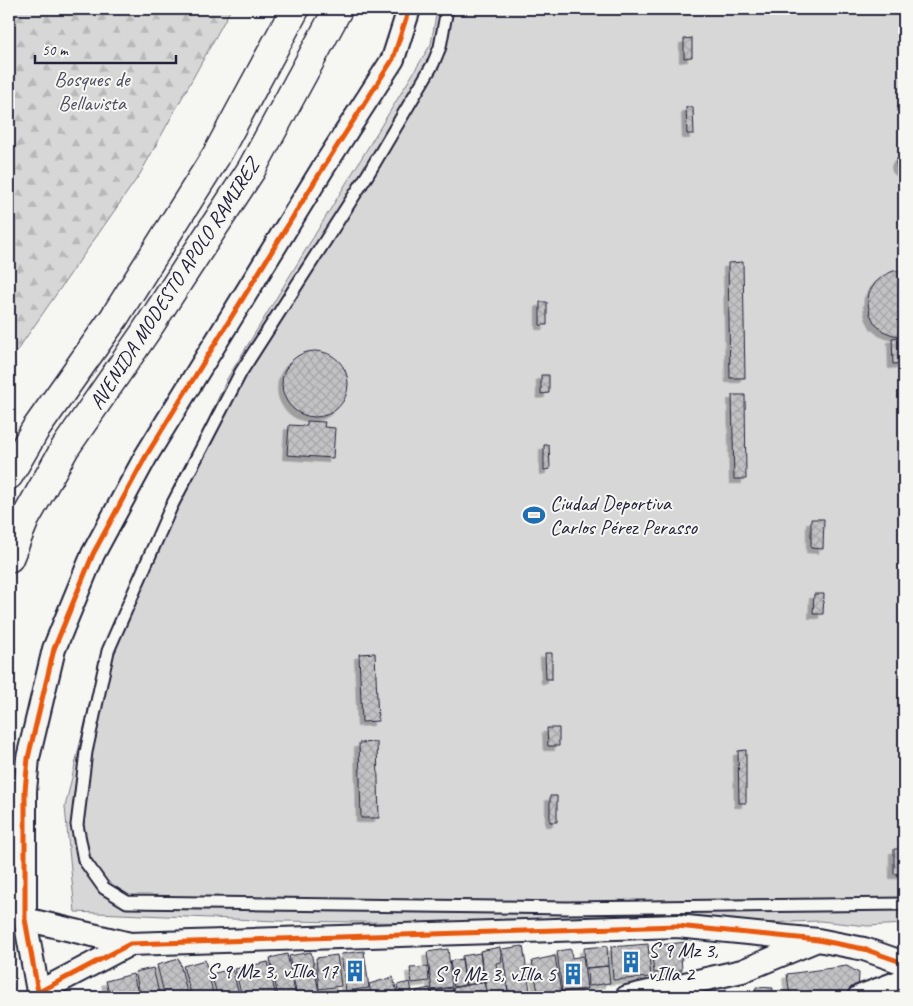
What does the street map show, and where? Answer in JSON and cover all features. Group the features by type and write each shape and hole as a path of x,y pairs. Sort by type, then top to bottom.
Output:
{"main road":[{"name":"AVENIDA MODESTO APOLO RAMIREZ","path":"9,475 35,430 114,318 216,156 295,9"},
{"name":"AVENIDA MODESTO APOLO RAMIREZ","path":"9,558 25,519 65,448 144,334 251,170 338,9"}],"street":[{"path":"130,944 38,995 25,919 25,791 28,758 54,649 93,554 152,448 323,168 393,59 409,9"},
{"path":"25,919 130,944 677,926 818,940 864,949 904,963"},
{"path":"628,997 742,972 818,940"},
{"path":"859,997 904,980"}],"lane":[{"path":"447,9 440,47 433,64 368,174 241,372 171,507 108,651 86,752 78,816 77,825 84,860 104,888 127,902 567,908 904,904"}],"green space":[{"name":"Bosques de Bellavista","path":"9,9 231,9 140,174 9,362"},
{"name":"Ciudad Deportiva Carlos Pérez Perasso","path":"437,9 904,9 904,924 868,926 820,921 677,926 278,921 75,912 65,807 102,651 227,379 431,44"}],"building":[{"path":"692,38 692,57 684,58 684,39"},
{"path":"686,107 693,107 694,134 687,134"},
{"path":"904,155 903,171 899,170 896,163 900,156"},
{"path":"743,262 745,378 730,378 728,263"},
{"path":"893,271 904,271 904,336 893,335 883,331 875,324 870,314 868,303 869,293 875,283"},
{"path":"540,302 547,302 547,325 540,325"},
{"path":"904,337 904,363 893,364 892,338"},
{"path":"315,351 327,354 338,361 345,372 348,384 345,396 338,407 327,414 315,417 303,414 292,407 285,396 282,384 285,372 292,361 303,354"},
{"path":"541,375 549,375 549,393 541,394"},
{"path":"732,395 745,395 746,479 734,479"},
{"path":"307,421 325,422 324,427 335,428 333,458 287,455 289,425 307,426"},
{"path":"544,445 549,445 550,469 544,470"},
{"path":"811,519 824,519 823,549 811,548"},
{"path":"814,594 824,594 823,614 813,614"},
{"path":"375,653 378,721 362,722 359,654"},
{"path":"545,653 552,653 552,679 546,679"},
{"path":"547,728 559,728 559,746 548,746"},
{"path":"377,742 379,818 361,818 359,743"},
{"path":"746,750 746,803 739,803 738,751"},
{"path":"550,796 557,796 557,822 550,822"},
{"path":"894,849 904,849 904,874 894,874"},
{"path":"686,942 687,956 681,957 682,970 654,973 651,946"},
{"name":"S 9 Mz 3, vIlla 2","path":"648,944 651,977 613,980 611,947"},
{"path":"523,946 531,997 509,997 502,949"},
{"path":"607,946 608,966 585,968 584,948"},
{"path":"500,947 502,962 496,963 499,982 506,981 509,997 488,997 480,951"},
{"path":"448,949 452,987 432,990 427,952"},
{"name":"S 9 Mz 3, vIlla 5","path":"571,949 572,958 583,956 587,989 562,992 557,951"},
{"name":"S 9 Mz 3, vIlla 17","path":"364,951 369,988 346,991 341,954"},
{"path":"311,952 320,997 297,997 289,956"},
{"path":"480,953 484,982 466,985 462,956"},
{"path":"287,954 296,997 278,997 270,958"},
{"path":"337,955 341,986 319,989 316,958"},
{"path":"555,956 561,993 539,997 532,961"},
{"path":"179,959 188,997 165,997 157,965"},
{"path":"462,959 465,985 454,987 450,961"},
{"path":"205,960 214,997 192,997 183,966"},
{"path":"268,962 276,997 242,997 235,969"},
{"path":"608,966 610,983 588,986 587,968"},
{"path":"847,966 859,973 858,994 845,997 790,997 787,974"},
{"path":"428,967 429,981 412,983 410,968"},
{"path":"153,968 160,997 141,997 135,972"},
{"path":"232,969 240,997 218,997 211,974"},
{"path":"133,974 139,997 110,997 106,981"},
{"path":"393,977 398,997 372,997 369,984"},
{"path":"410,982 413,997 399,997 397,985"},
{"path":"484,982 487,997 455,997 453,988"},
{"path":"756,987 773,988 772,997 755,997"},
{"path":"430,988 432,997 417,997 416,991"},
{"path":"452,988 454,997 433,997 432,991"},
{"path":"742,992 742,997 719,997 719,995"}],"cycle path":[{"path":"39,997 25,919 25,791 28,758 54,649 93,554 146,456 323,168 393,59 409,9"},
{"path":"37,993 130,944 677,926 818,940 864,949 904,963"}],"place":[{"name":"Ciudad Deportiva Carlos Pérez Perasso","path":"534,515"},
{"name":"S 9 Mz 3, vIlla 2","path":"631,962"},
{"name":"S 9 Mz 3, vIlla 17","path":"355,971"},
{"name":"S 9 Mz 3, vIlla 5","path":"573,974"}]}
